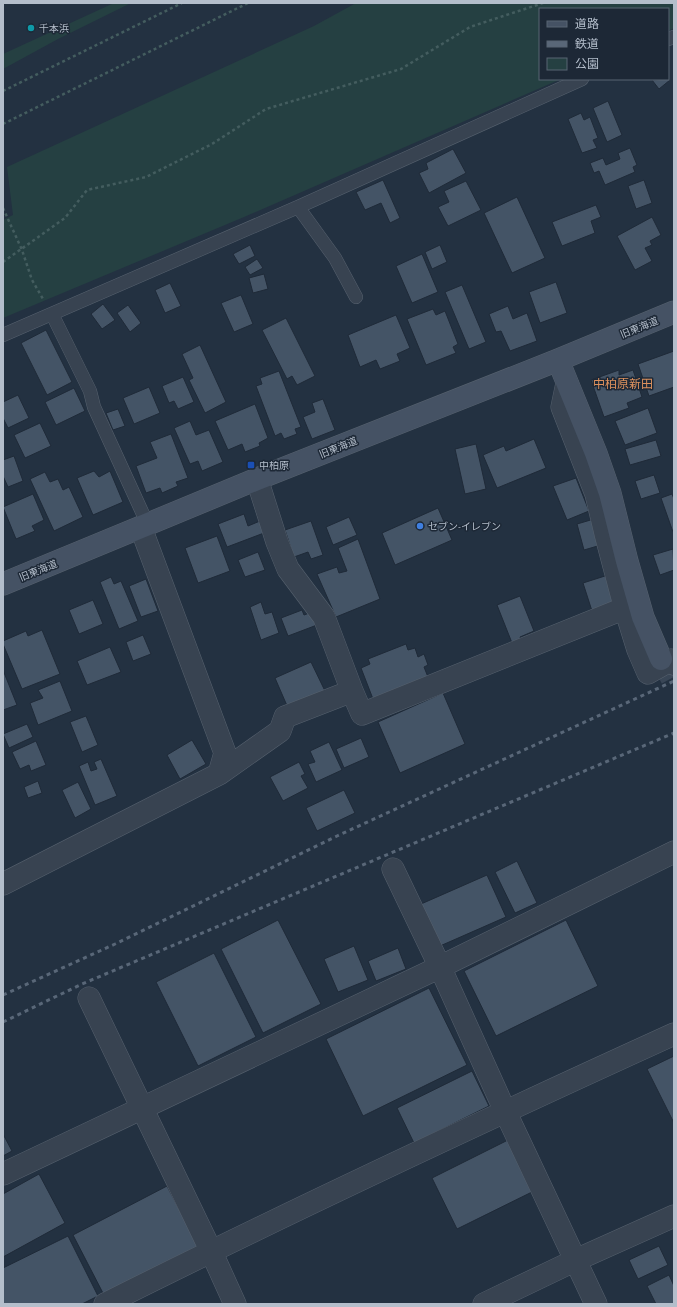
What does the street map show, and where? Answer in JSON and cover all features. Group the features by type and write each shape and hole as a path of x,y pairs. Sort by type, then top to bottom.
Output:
{"main road":[{"name":"旧東海道","path":"3,584 674,312"},
{"path":"558,360 596,453 610,493 643,617 668,662"}],"street":[{"path":"567,383 562,406 596,494 625,608 638,650 648,673 671,660 668,662"},
{"path":"257,480 277,542 288,569 324,617 362,714 625,608"},
{"path":"144,526 225,753 219,774"},
{"path":"3,884 219,774 280,731 285,717 352,691"},
{"path":"3,1174 440,967 674,852"},
{"path":"393,869 596,1304"},
{"path":"89,998 143,1108 235,1304"},
{"path":"105,1304 211,1251 505,1111 674,1034"},
{"path":"484,1304 576,1260 674,1216"}],"lane":[{"path":"3,335 298,207 580,80"},
{"path":"298,207 335,258 356,297"},
{"path":"52,314 90,391 94,407 144,526"}],"path":[{"path":"3,91 182,3"},
{"path":"3,124 248,3"},
{"path":"3,262 22,250 65,218 87,190 146,177 212,144 266,109 401,69 470,28 543,3"},
{"path":"3,208 22,250 32,280 52,314"}],"green space":[{"path":"114,3 131,3 58,39 3,69 3,54"},
{"path":"356,3 674,3 674,28 669,30 669,8 539,8 539,80 559,80 244,217 3,318 3,220 13,215 7,167 314,26"}],"building":[{"path":"652,80 670,80 659,89"},
{"path":"608,101 622,135 607,142 593,108"},
{"path":"581,113 584,120 590,117 598,138 593,140 597,148 582,153 568,119"},
{"path":"630,148 637,165 633,167 635,172 605,185 599,171 594,173 590,163 603,158 606,165 620,159 618,153"},
{"path":"453,149 466,173 429,193 419,173 428,169 426,163"},
{"path":"383,180 400,218 390,223 381,203 365,210 356,192"},
{"path":"644,180 652,203 636,209 628,186"},
{"path":"466,181 481,210 448,226 438,207 449,202 444,191"},
{"path":"517,197 545,258 512,273 484,213"},
{"path":"596,205 601,217 591,221 595,233 562,246 552,222"},
{"path":"652,217 661,235 650,241 652,245 645,248 652,261 635,270 617,236"},
{"path":"250,245 255,256 239,264 233,254"},
{"path":"440,245 447,262 432,269 425,252"},
{"path":"422,254 438,292 412,303 396,266"},
{"path":"257,259 263,268 250,275 245,267"},
{"path":"264,274 268,289 253,293 249,278"},
{"path":"556,282 567,313 540,323 529,292"},
{"path":"170,283 181,306 165,313 155,290"},
{"path":"462,285 486,342 469,349 445,292"},
{"path":"241,295 253,324 234,332 221,303"},
{"path":"103,304 115,320 102,329 91,314"},
{"path":"128,305 141,323 130,332 117,313"},
{"path":"508,306 513,319 527,313 537,341 510,351 501,331 496,332 489,314"},
{"path":"433,309 436,315 445,311 458,344 453,347 456,353 426,365 407,319"},
{"path":"396,315 410,348 397,354 400,361 380,369 376,360 360,367 348,335"},
{"path":"286,318 315,376 297,385 292,376 287,379 262,330"},
{"path":"46,330 72,382 47,395 21,343"},
{"path":"200,345 226,402 205,413 189,380 193,378 182,354"},
{"path":"674,351 674,387 649,396 638,364"},
{"path":"619,370 619,375 633,370 642,397 627,403 629,408 604,417 591,380"},
{"path":"279,371 301,427 295,429 297,434 284,439 281,433 275,436 256,386 262,384 260,378"},
{"path":"183,377 194,402 178,409 174,401 169,403 162,386"},
{"path":"149,387 160,413 134,424 123,398"},
{"path":"74,388 85,411 56,425 45,402"},
{"path":"18,395 29,418 8,428 3,418 3,402"},
{"path":"323,399 335,430 312,439 303,417 315,412 312,403"},
{"path":"255,404 268,438 259,443 260,446 245,452 242,444 228,450 215,421"},
{"path":"648,408 657,433 625,445 615,421"},
{"path":"118,409 125,426 113,430 106,413"},
{"path":"190,421 196,435 209,430 223,462 202,471 198,461 190,464 174,428"},
{"path":"40,423 51,446 25,458 14,435"},
{"path":"171,434 188,478 176,482 178,486 162,493 160,488 146,493 136,466 157,458 150,442"},
{"path":"534,439 546,468 497,488 483,455 504,446 506,451"},
{"path":"656,440 661,456 630,465 625,449"},
{"path":"476,444 486,489 465,494 455,449"},
{"path":"14,456 23,481 8,487 3,476 3,460"},
{"path":"94,471 99,477 110,471 123,502 93,515 77,478"},
{"path":"45,472 50,482 58,479 63,490 69,487 83,517 54,531 30,479"},
{"path":"654,475 660,493 641,499 635,481"},
{"path":"576,478 589,511 567,520 553,486"},
{"path":"33,494 44,520 32,526 35,531 16,539 3,507"},
{"path":"672,494 674,499 674,532 661,498"},
{"path":"438,508 452,540 395,565 382,533"},
{"path":"244,514 248,526 260,521 264,533 227,547 218,524"},
{"path":"349,517 357,535 333,545 326,527"},
{"path":"594,519 601,545 584,550 577,524"},
{"path":"311,521 323,555 311,559 308,552 294,557 285,530"},
{"path":"217,536 230,571 198,583 185,548"},
{"path":"358,539 380,599 336,617 317,574 337,567 339,573 347,571 338,548"},
{"path":"673,549 674,570 660,575 653,555"},
{"path":"258,552 265,570 245,577 238,560"},
{"path":"608,575 617,603 592,611 583,583"},
{"path":"111,577 114,584 121,581 138,621 119,629 100,582"},
{"path":"146,579 158,611 141,617 129,586"},
{"path":"520,596 534,631 520,637 523,644 514,648 497,605"},
{"path":"93,600 103,624 79,634 69,610"},
{"path":"261,602 265,614 272,612 279,633 261,640 250,607"},
{"path":"302,610 304,615 312,612 317,625 288,636 281,618"},
{"path":"42,630 60,674 22,689 3,641 26,631 28,636"},
{"path":"143,635 151,654 133,661 126,642"},
{"path":"406,644 408,650 415,648 418,657 424,654 428,665 424,667 428,677 373,699 361,668 370,664 368,659"},
{"path":"110,647 121,672 87,685 77,661"},
{"path":"311,662 325,691 288,708 275,678"},
{"path":"3,670 17,705 3,710"},
{"path":"60,681 72,711 38,725 30,703 43,698 38,690"},
{"path":"443,693 465,744 400,773 378,722"},
{"path":"86,716 98,745 82,752 70,722"},
{"path":"27,724 33,737 9,748 3,734"},
{"path":"361,738 369,757 344,768 336,749"},
{"path":"192,740 206,764 180,779 167,755"},
{"path":"36,741 46,765 31,771 29,765 20,769 12,752"},
{"path":"329,742 342,770 316,782 308,764 315,762 310,751"},
{"path":"101,759 117,796 95,805 79,766 88,762 91,771 97,769 94,762"},
{"path":"299,762 305,774 301,776 308,788 283,801 270,777"},
{"path":"38,781 42,793 28,798 24,787"},
{"path":"78,782 91,809 75,818 62,790"},
{"path":"344,790 355,813 317,831 306,808"},
{"path":"517,861 537,903 515,913 495,872"},
{"path":"487,875 506,917 440,946 421,904"},
{"path":"278,920 321,1004 263,1033 221,949"},
{"path":"566,920 598,986 496,1036 464,971"},
{"path":"354,946 368,980 338,992 324,959"},
{"path":"398,948 406,969 376,981 368,961"},
{"path":"214,953 256,1037 198,1066 156,982"},
{"path":"429,988 467,1065 363,1116 326,1039"},
{"path":"674,1056 674,1123 647,1069"},
{"path":"472,1071 489,1106 414,1143 397,1108"},
{"path":"3,1134 12,1151 3,1156"},
{"path":"508,1140 534,1191 457,1229 432,1178"},
{"path":"39,1174 65,1223 3,1257 3,1194"},
{"path":"167,1186 199,1248 105,1297 73,1235"},
{"path":"68,1236 98,1296 82,1304 3,1304 3,1268"},
{"path":"659,1246 668,1265 638,1279 629,1260"},
{"path":"669,1275 674,1286 674,1304 656,1304 647,1286"}],"tunnel":[{"path":"661,659 674,683"}],"railway":[{"path":"3,995 115,944 337,836 674,681"},
{"path":"3,1022 82,984 674,733"}],"place":[{"name":"千本浜","path":"31,28"},
{"name":"中柏原","path":"251,465"},
{"name":"セブン-イレブン","path":"420,526"}],"district":[{"name":"中柏原新田","path":"623,384"}]}
